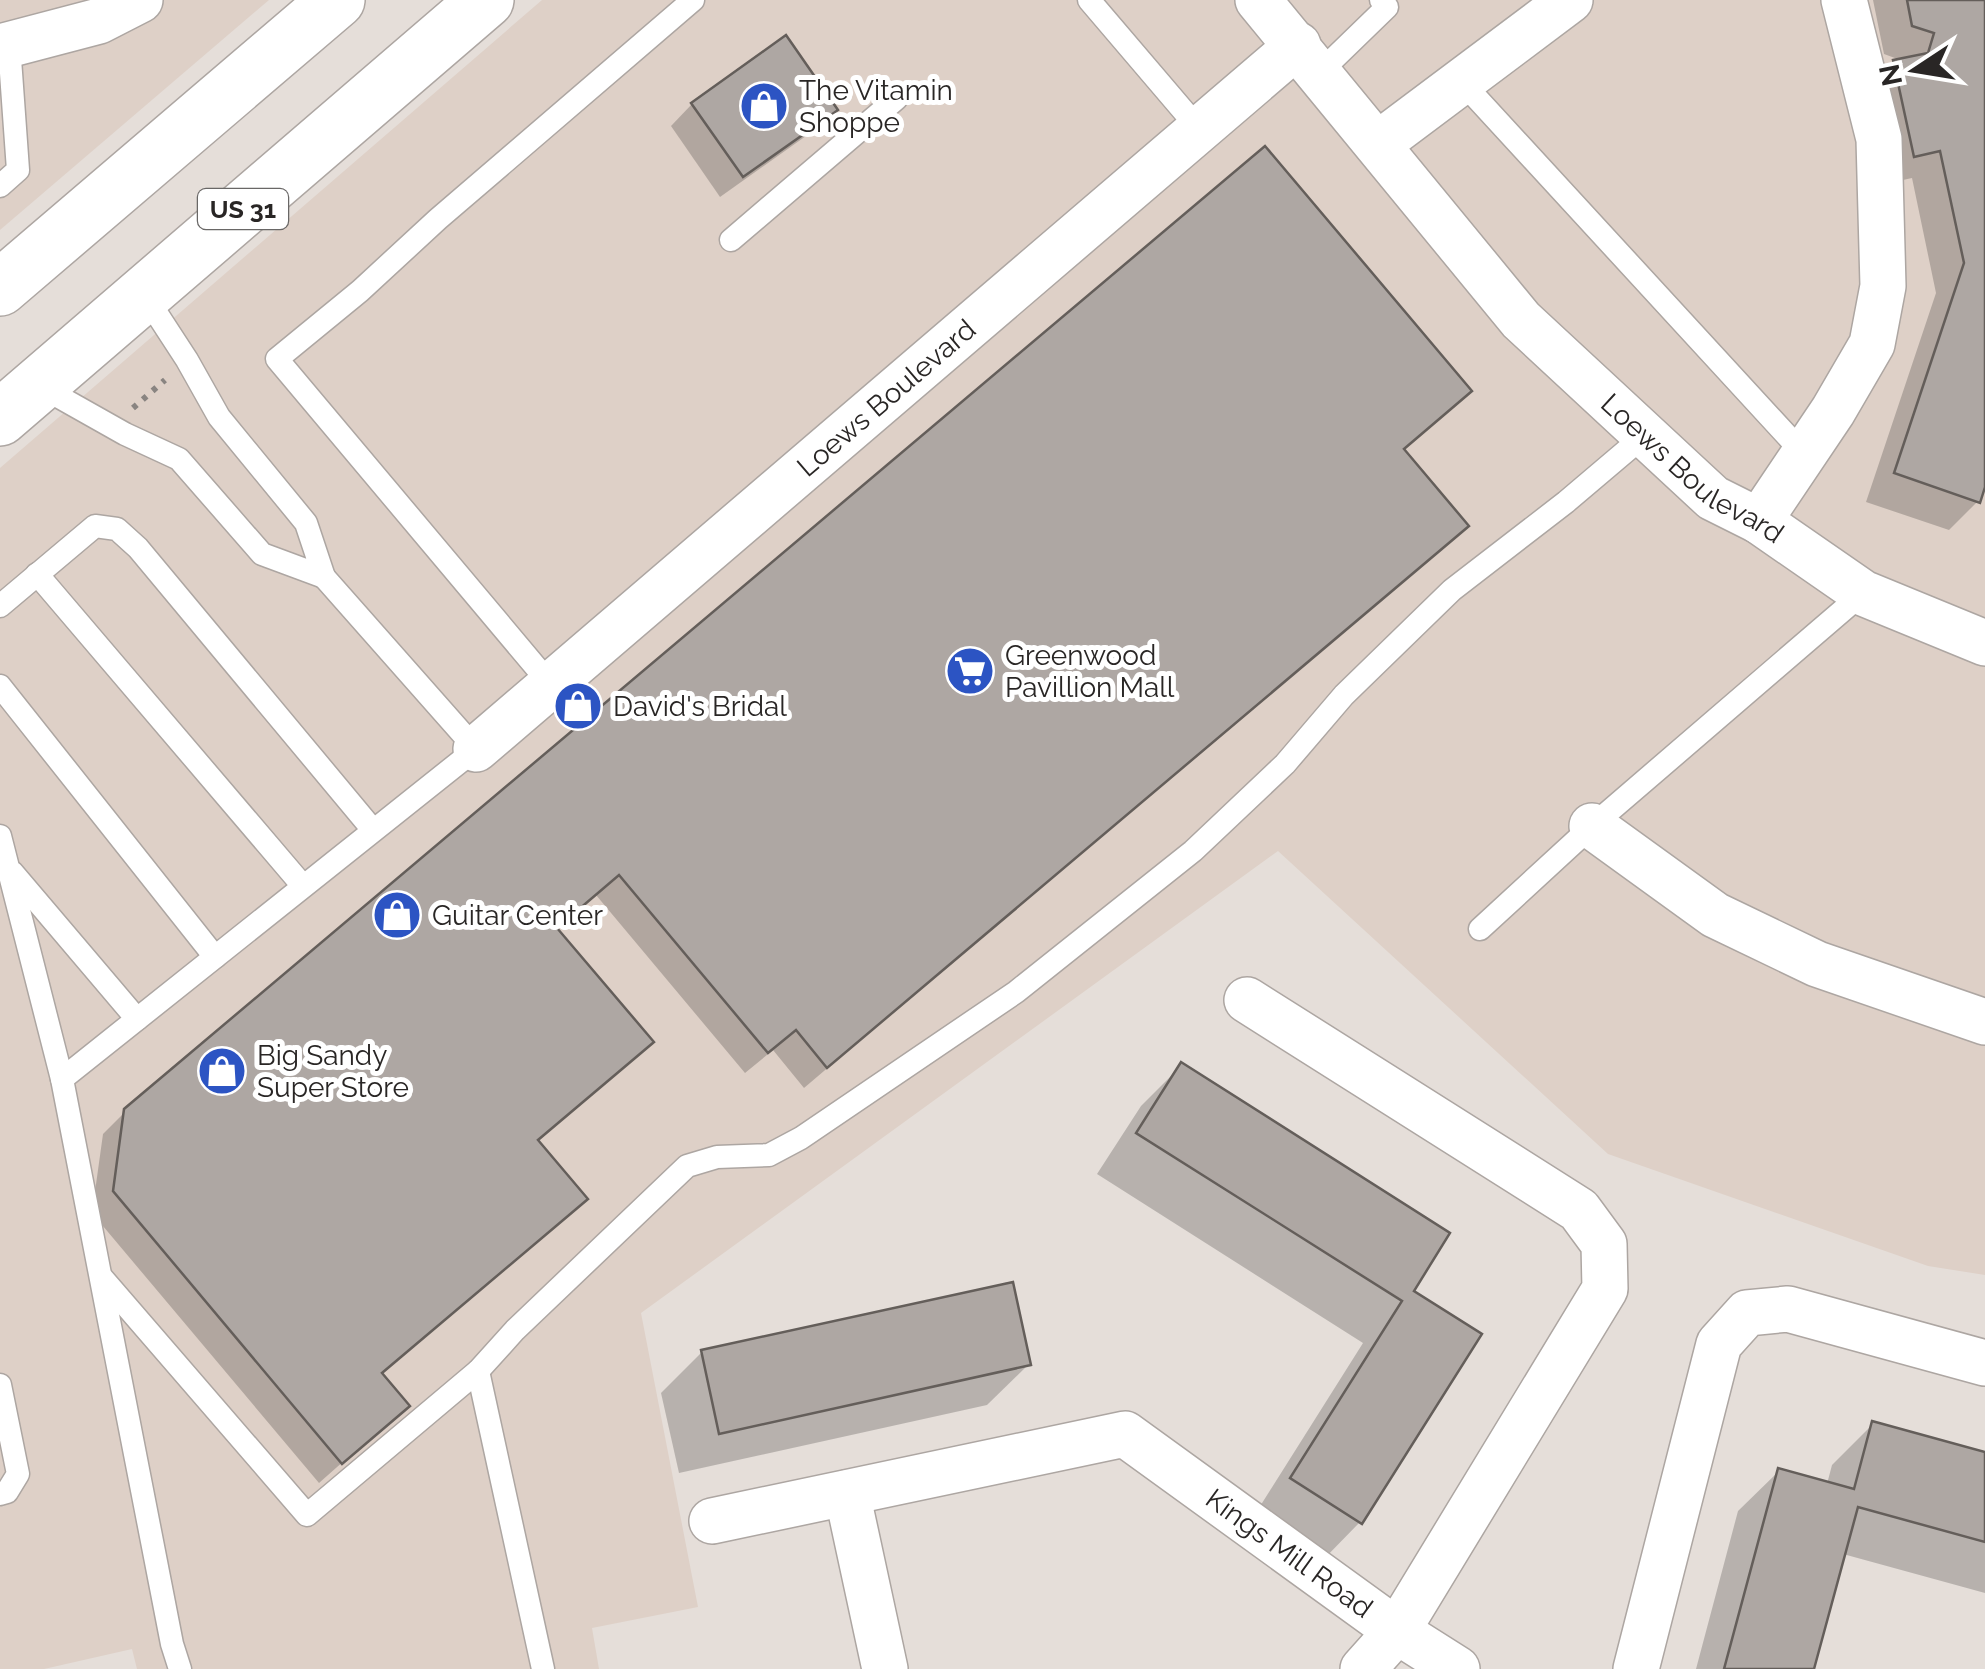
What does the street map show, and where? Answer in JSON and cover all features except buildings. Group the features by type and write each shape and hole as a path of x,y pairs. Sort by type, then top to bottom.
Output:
{"main road":[{"path":"0,288 337,0"},
{"name":"US 31","path":"19,402 486,0"}],"street":[{"path":"4,46 98,21 140,0"},
{"name":"Loews Boulevard","path":"1258,0 1521,320 1713,498 1760,522 1863,593 1985,643"},
{"path":"1378,144 1570,0"},
{"path":"1760,522 1872,344 1884,286 1880,139 1844,0"},
{"name":"Loews Boulevard","path":"476,749 1199,129 1309,58"},
{"path":"1592,826 1715,915 1817,964 1985,1022"},
{"path":"1247,1000 1579,1210 1604,1244 1605,1289 1397,1632 1363,1669"},
{"path":"1636,1669 1719,1344 1747,1313 1788,1309 1985,1363"},
{"name":"Kings Mill Road","path":"847,1492 1125,1434 1397,1632 1457,1669"},
{"path":"712,1520 847,1492 885,1669"}],"lane":[{"path":"551,685 277,358 360,291 693,0"},
{"path":"1089,0 1199,129"},
{"path":"1309,58 1388,8 1382,0"},
{"path":"0,186 18,170 4,46"},
{"path":"1461,82 1804,454"},
{"path":"731,240 896,99"},
{"path":"62,1079 476,749 324,577 306,523 219,417 144,294"},
{"path":"19,402 179,459 262,554 324,577"},
{"path":"101,1276 308,1515 478,1371 515,1330 687,1166 717,1158 770,1155 802,1138 1016,992 1193,851 1285,764 1344,695 1452,590 1566,502 1645,434"},
{"path":"0,606 94,526 117,529 138,548 373,830"},
{"path":"37,574 302,886"},
{"path":"1480,929 1592,826 1863,593"},
{"path":"0,686 215,957"},
{"path":"0,836 62,1079 180,1669"},
{"path":"8,867 137,1019"},
{"path":"478,1371 544,1669"},
{"path":"0,1385 18,1474 8,1492 0,1494"}],"path":[{"path":"125,414 166,379"}],"shaded area":[{"path":"0,0 269,0 0,230"},
{"path":"542,0 1985,0 1985,1275 1928,1266 1608,1154 1278,851 641,1313 698,1607 592,1628 599,1669 137,1669 132,1649 44,1669 0,1669 0,468"}],"place":[{"name":"The Vitamin Shoppe","path":"764,106"},
{"name":"Greenwood Pavillion Mall","path":"970,671"},
{"name":"David's Bridal","path":"578,706"},
{"name":"Guitar Center","path":"397,915"},
{"name":"Big Sandy Super Store","path":"222,1071"}]}
